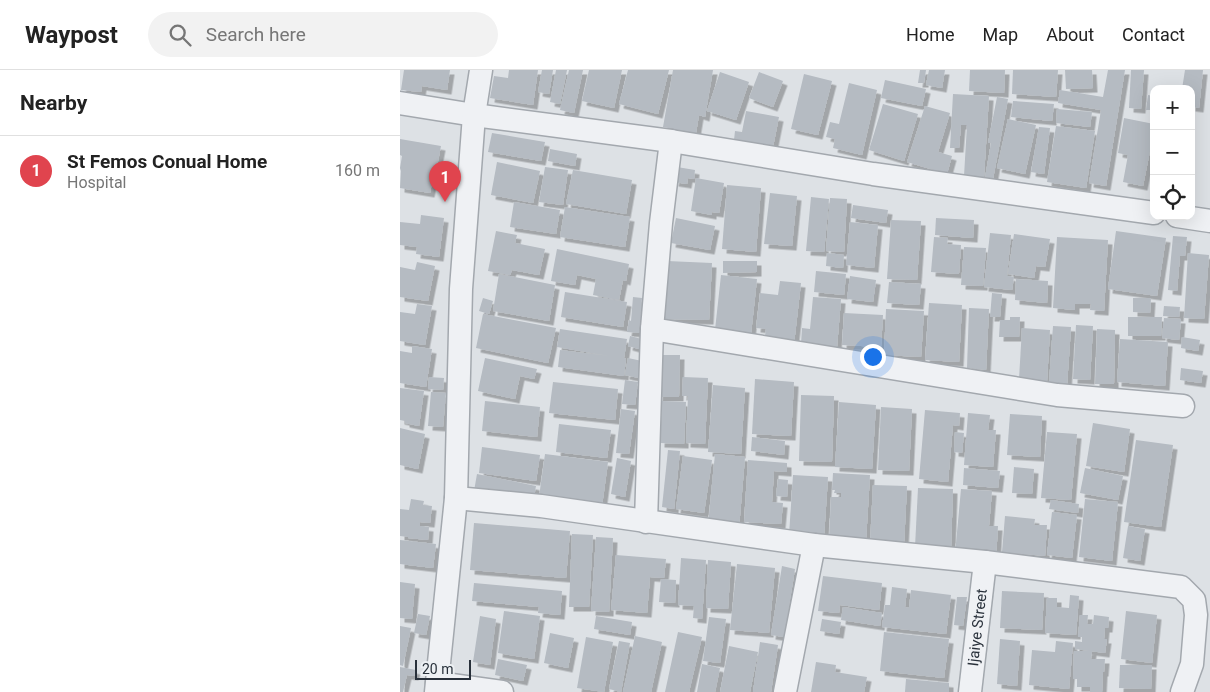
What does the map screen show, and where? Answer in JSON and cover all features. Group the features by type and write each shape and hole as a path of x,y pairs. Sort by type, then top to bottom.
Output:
{"street":[{"path":"481,70 474,115 461,289 456,498 436,687 502,692"},
{"path":"400,103 474,115 671,141 873,174 1150,212"},
{"path":"646,522 652,329 661,223 671,141"},
{"path":"1195,219 1210,221"},
{"path":"652,329 1057,395 1182,406"},
{"path":"456,498 541,506 814,545 985,562 1181,587 1194,600 1196,615 1192,664 1182,692"},
{"path":"785,692 814,545"},
{"name":"Ijaiye Street","path":"970,692 985,562"}],"building":[{"path":"404,70 450,70 447,90 422,86 421,92 401,90"},
{"path":"509,70 538,70 533,105 490,98 494,76 508,78"},
{"path":"542,70 553,70 549,94 538,92"},
{"path":"556,70 567,70 560,104 550,102"},
{"path":"569,70 583,70 574,113 560,110"},
{"path":"589,70 622,70 614,108 582,101"},
{"path":"628,70 669,70 658,114 619,104"},
{"path":"673,70 713,70 705,117 699,115 696,133 663,127"},
{"path":"920,70 926,70 924,83 918,83"},
{"path":"929,70 945,70 942,88 926,85"},
{"path":"970,70 1005,70 1004,93 969,91"},
{"path":"1013,70 1058,70 1056,97 1012,94"},
{"path":"1065,70 1092,70 1093,88 1066,89"},
{"path":"1108,70 1125,70 1106,186 1089,183 1101,110 1058,103 1060,90 1103,97"},
{"path":"1131,70 1144,70 1141,109 1129,108"},
{"path":"1185,70 1203,70 1199,108 1195,108 1195,85 1183,85"},
{"path":"720,72 749,82 736,120 707,111"},
{"path":"759,72 783,81 773,107 749,98"},
{"path":"804,74 832,81 818,135 791,129"},
{"path":"885,80 926,89 922,106 881,98"},
{"path":"849,83 877,90 862,155 833,148 835,139 826,137 830,122 839,124"},
{"path":"953,94 989,96 984,177 964,176 967,125 961,125 959,148 950,148"},
{"path":"1148,95 1150,95 1150,110 1146,110"},
{"path":"997,97 1008,99 993,179 985,178 991,143 988,143"},
{"path":"1013,101 1054,104 1052,121 1011,117"},
{"path":"883,104 918,114 904,161 869,150"},
{"path":"925,106 950,113 938,152 952,156 947,174 907,162"},
{"path":"1057,109 1092,112 1090,127 1056,123"},
{"path":"746,111 779,117 773,147 734,140 735,131 742,132"},
{"path":"1124,118 1150,123 1150,151 1143,186 1123,182 1128,155 1118,153"},
{"path":"1008,119 1036,125 1025,174 997,168"},
{"path":"1056,126 1095,131 1086,188 1047,182"},
{"path":"1039,127 1050,128 1044,174 1031,172"},
{"path":"492,133 545,142 541,161 488,152"},
{"path":"400,139 441,146 430,193 400,188 402,156 400,155"},
{"path":"550,149 577,154 575,166 548,161"},
{"path":"497,162 540,171 533,203 491,195"},
{"path":"545,167 568,170 563,205 539,202"},
{"path":"677,167 695,170 694,179 688,178 687,184 674,182"},
{"path":"573,170 632,180 626,214 566,204"},
{"path":"696,178 724,183 719,213 712,212 712,215 691,211"},
{"path":"727,185 761,188 756,252 722,249"},
{"path":"770,193 797,196 792,246 764,244"},
{"path":"811,197 829,199 824,252 806,251"},
{"path":"830,198 847,199 844,252 826,251"},
{"path":"514,202 560,210 556,234 510,227"},
{"path":"853,205 888,210 886,223 851,218"},
{"path":"565,207 630,217 625,247 560,237"},
{"path":"421,215 444,218 439,257 416,254 417,247 400,245 400,222 420,224"},
{"path":"676,218 715,226 710,250 671,243"},
{"path":"936,218 974,220 973,238 935,235"},
{"path":"891,220 921,221 917,280 887,279"},
{"path":"850,222 878,225 874,268 846,265"},
{"path":"496,231 517,235 515,243 545,249 539,275 512,270 510,275 488,271"},
{"path":"1116,231 1166,238 1157,296 1108,289"},
{"path":"990,233 1011,235 1007,276 1014,277 1012,290 984,287"},
{"path":"1014,234 1050,239 1045,267 1036,266 1034,278 1008,274"},
{"path":"1173,236 1187,237 1185,256 1180,256 1177,291 1168,290"},
{"path":"934,237 948,238 947,244 961,245 959,274 931,272"},
{"path":"1057,237 1108,240 1104,311 1090,310 1091,304 1075,304 1075,310 1053,308"},
{"path":"964,247 986,248 983,286 961,285"},
{"path":"557,249 629,264 626,281 623,280 619,300 593,295 596,279 577,275 575,285 551,281"},
{"path":"827,253 844,255 843,268 826,266"},
{"path":"1188,253 1209,255 1204,319 1184,318"},
{"path":"667,261 712,263 709,320 664,319"},
{"path":"723,261 757,261 757,272 723,273"},
{"path":"417,262 435,266 428,301 400,297 400,267 415,270"},
{"path":"816,271 846,274 844,295 814,292"},
{"path":"499,274 555,285 549,321 493,311"},
{"path":"721,275 757,279 751,334 715,330"},
{"path":"850,276 876,280 873,302 847,299"},
{"path":"1016,279 1048,281 1047,303 1015,300"},
{"path":"780,281 801,283 794,344 764,344 766,329 756,328 760,293 778,295"},
{"path":"889,282 921,284 919,305 887,303"},
{"path":"565,292 627,302 623,327 561,317"},
{"path":"992,293 1002,294 1000,317 990,317"},
{"path":"633,297 642,298 639,333 627,332 629,320 631,321"},
{"path":"813,297 841,299 837,347 801,344 802,328 810,329"},
{"path":"483,298 493,301 489,314 479,311"},
{"path":"1133,298 1151,298 1150,313 1133,312"},
{"path":"929,303 962,305 959,362 925,360"},
{"path":"417,304 432,306 425,345 400,341 400,312 415,314"},
{"path":"1164,306 1180,307 1179,317 1163,316"},
{"path":"969,308 989,309 986,370 967,368"},
{"path":"886,309 924,311 921,357 884,355"},
{"path":"844,313 883,315 881,347 842,345"},
{"path":"483,314 556,328 548,363 476,348"},
{"path":"1010,317 1020,317 1019,337 999,337 1000,320 1010,320"},
{"path":"1128,317 1162,317 1161,336 1128,336"},
{"path":"1164,318 1181,319 1179,340 1162,338"},
{"path":"1076,325 1093,326 1090,380 1073,379"},
{"path":"1053,326 1071,327 1067,386 1049,384"},
{"path":"1022,328 1050,330 1047,381 1019,379"},
{"path":"560,329 627,339 624,376 558,367 560,350 609,356 557,347"},
{"path":"1097,329 1115,330 1114,384 1095,384"},
{"path":"630,336 642,339 639,349 628,346"},
{"path":"1182,337 1200,340 1198,351 1181,348"},
{"path":"1120,339 1168,342 1165,386 1117,382"},
{"path":"412,346 432,349 426,387 400,383 400,351 412,353"},
{"path":"660,355 680,355 679,397 658,397"},
{"path":"485,358 537,369 534,379 520,376 515,399 478,391"},
{"path":"628,358 642,361 639,378 625,375"},
{"path":"1181,368 1203,371 1201,383 1180,380"},
{"path":"429,377 444,378 443,390 428,389"},
{"path":"683,377 708,378 705,444 686,443 688,396 682,396"},
{"path":"755,379 794,382 791,436 752,434"},
{"path":"625,380 638,382 635,405 622,404"},
{"path":"553,382 618,389 615,420 549,413"},
{"path":"713,385 745,388 741,454 708,452"},
{"path":"400,388 424,391 419,426 400,420"},
{"path":"431,392 446,393 443,427 428,426"},
{"path":"801,395 834,396 832,462 799,461"},
{"path":"485,401 540,407 537,437 482,431"},
{"path":"662,401 686,402 684,444 660,443"},
{"path":"839,402 876,405 872,469 835,467"},
{"path":"881,407 912,409 909,471 878,470"},
{"path":"621,409 635,411 629,454 616,453"},
{"path":"925,410 960,413 959,426 953,425 948,482 919,479"},
{"path":"968,413 990,415 988,430 996,430 993,467 964,465"},
{"path":"1010,414 1042,416 1040,457 1007,455"},
{"path":"1093,423 1130,429 1124,472 1086,466"},
{"path":"559,424 611,430 607,458 556,452"},
{"path":"400,428 425,434 418,469 400,465"},
{"path":"955,432 964,433 962,453 954,452"},
{"path":"1047,432 1077,434 1071,500 1041,498"},
{"path":"752,437 785,441 784,455 751,451"},
{"path":"1136,440 1173,445 1161,527 1124,522"},
{"path":"482,447 540,455 536,481 479,473"},
{"path":"668,450 680,451 674,509 662,507"},
{"path":"545,454 608,462 602,506 539,497"},
{"path":"715,454 745,457 739,528 708,525"},
{"path":"683,456 712,460 704,513 676,509"},
{"path":"617,458 631,461 625,497 611,494"},
{"path":"748,460 787,463 787,472 774,471 772,502 783,503 781,524 744,522"},
{"path":"1014,467 1034,469 1032,494 1012,493"},
{"path":"964,468 1000,471 998,488 963,485"},
{"path":"1085,468 1123,476 1118,500 1080,493"},
{"path":"833,473 870,475 866,541 829,539 831,497 841,497 841,493 834,493 835,490 832,490"},
{"path":"477,474 536,486 533,502 474,491"},
{"path":"793,475 828,477 824,537 789,535"},
{"path":"778,479 788,480 787,497 776,496"},
{"path":"873,485 907,486 904,545 870,544"},
{"path":"918,488 953,489 951,549 915,547"},
{"path":"961,489 992,491 989,526 998,526 996,558 955,554"},
{"path":"411,499 424,501 423,505 432,506 430,523 420,522 420,526 429,527 428,540 400,536 400,509 409,510"},
{"path":"1085,499 1118,502 1112,561 1079,557"},
{"path":"1051,500 1079,504 1078,513 1049,509"},
{"path":"1052,512 1077,515 1072,558 1047,555"},
{"path":"1005,516 1035,519 1034,525 1047,525 1045,556 1002,552"},
{"path":"474,523 570,531 566,578 470,570"},
{"path":"1128,526 1145,529 1140,561 1123,558"},
{"path":"572,534 593,535 589,607 569,607"},
{"path":"596,537 613,538 609,612 591,611"},
{"path":"400,540 436,544 433,568 400,564"},
{"path":"616,555 666,559 664,578 650,577 647,613 611,610"},
{"path":"681,558 706,560 702,619 693,618 694,606 678,605"},
{"path":"708,560 731,562 728,609 706,608"},
{"path":"737,564 775,568 769,633 730,630"},
{"path":"782,566 795,569 784,637 771,635"},
{"path":"823,576 882,583 879,610 840,605 839,613 818,611"},
{"path":"661,579 676,580 675,603 659,602"},
{"path":"400,582 415,584 412,619 400,618"},
{"path":"474,583 562,591 560,615 538,613 539,607 472,601"},
{"path":"892,587 907,589 905,607 909,608 911,590 951,595 946,634 882,627 885,605 890,605"},
{"path":"1002,591 1044,593 1042,630 1000,628"},
{"path":"1070,595 1079,596 1076,635 1045,633 1047,598 1057,598 1057,607 1069,608"},
{"path":"957,597 967,597 963,626 954,625"},
{"path":"843,607 882,613 880,626 841,620"},
{"path":"504,611 540,616 534,659 498,653"},
{"path":"1126,611 1157,615 1152,663 1121,659"},
{"path":"418,614 430,616 426,635 414,633"},
{"path":"1080,615 1088,615 1087,624 1093,624 1094,615 1109,617 1108,628 1105,628 1104,639 1107,639 1105,653 1075,649 1075,641 1082,642 1082,637 1078,637"},
{"path":"480,616 496,619 490,665 473,662"},
{"path":"596,616 632,622 630,635 594,629"},
{"path":"709,617 726,619 720,663 703,661"},
{"path":"822,619 841,622 839,634 820,631"},
{"path":"400,626 411,628 403,666 400,665"},
{"path":"678,632 702,637 689,692 665,692"},
{"path":"884,632 949,639 944,678 880,671"},
{"path":"550,633 574,638 568,668 544,663"},
{"path":"635,636 662,642 651,692 623,692"},
{"path":"586,637 613,642 604,692 577,688"},
{"path":"1000,639 1020,641 1017,686 997,684"},
{"path":"619,641 630,643 621,692 609,689"},
{"path":"1056,641 1073,643 1069,689 1029,685 1032,650 1055,652"},
{"path":"760,642 778,645 771,692 753,692"},
{"path":"729,646 758,652 750,692 720,692"},
{"path":"1074,651 1092,651 1091,659 1105,659 1102,692 1090,692 1090,687 1077,687 1077,679 1073,679"},
{"path":"498,659 527,665 523,681 495,675"},
{"path":"816,662 836,665 835,672 867,677 864,692 811,692"},
{"path":"702,664 720,668 715,692 697,692"},
{"path":"1120,665 1152,665 1151,689 1119,688"},
{"path":"400,667 416,670 414,676 407,675 403,692 400,692"},
{"path":"906,679 949,683 949,692 905,692"}],"place":[{"name":"St Femos Conual Home","path":"445,202"}]}
